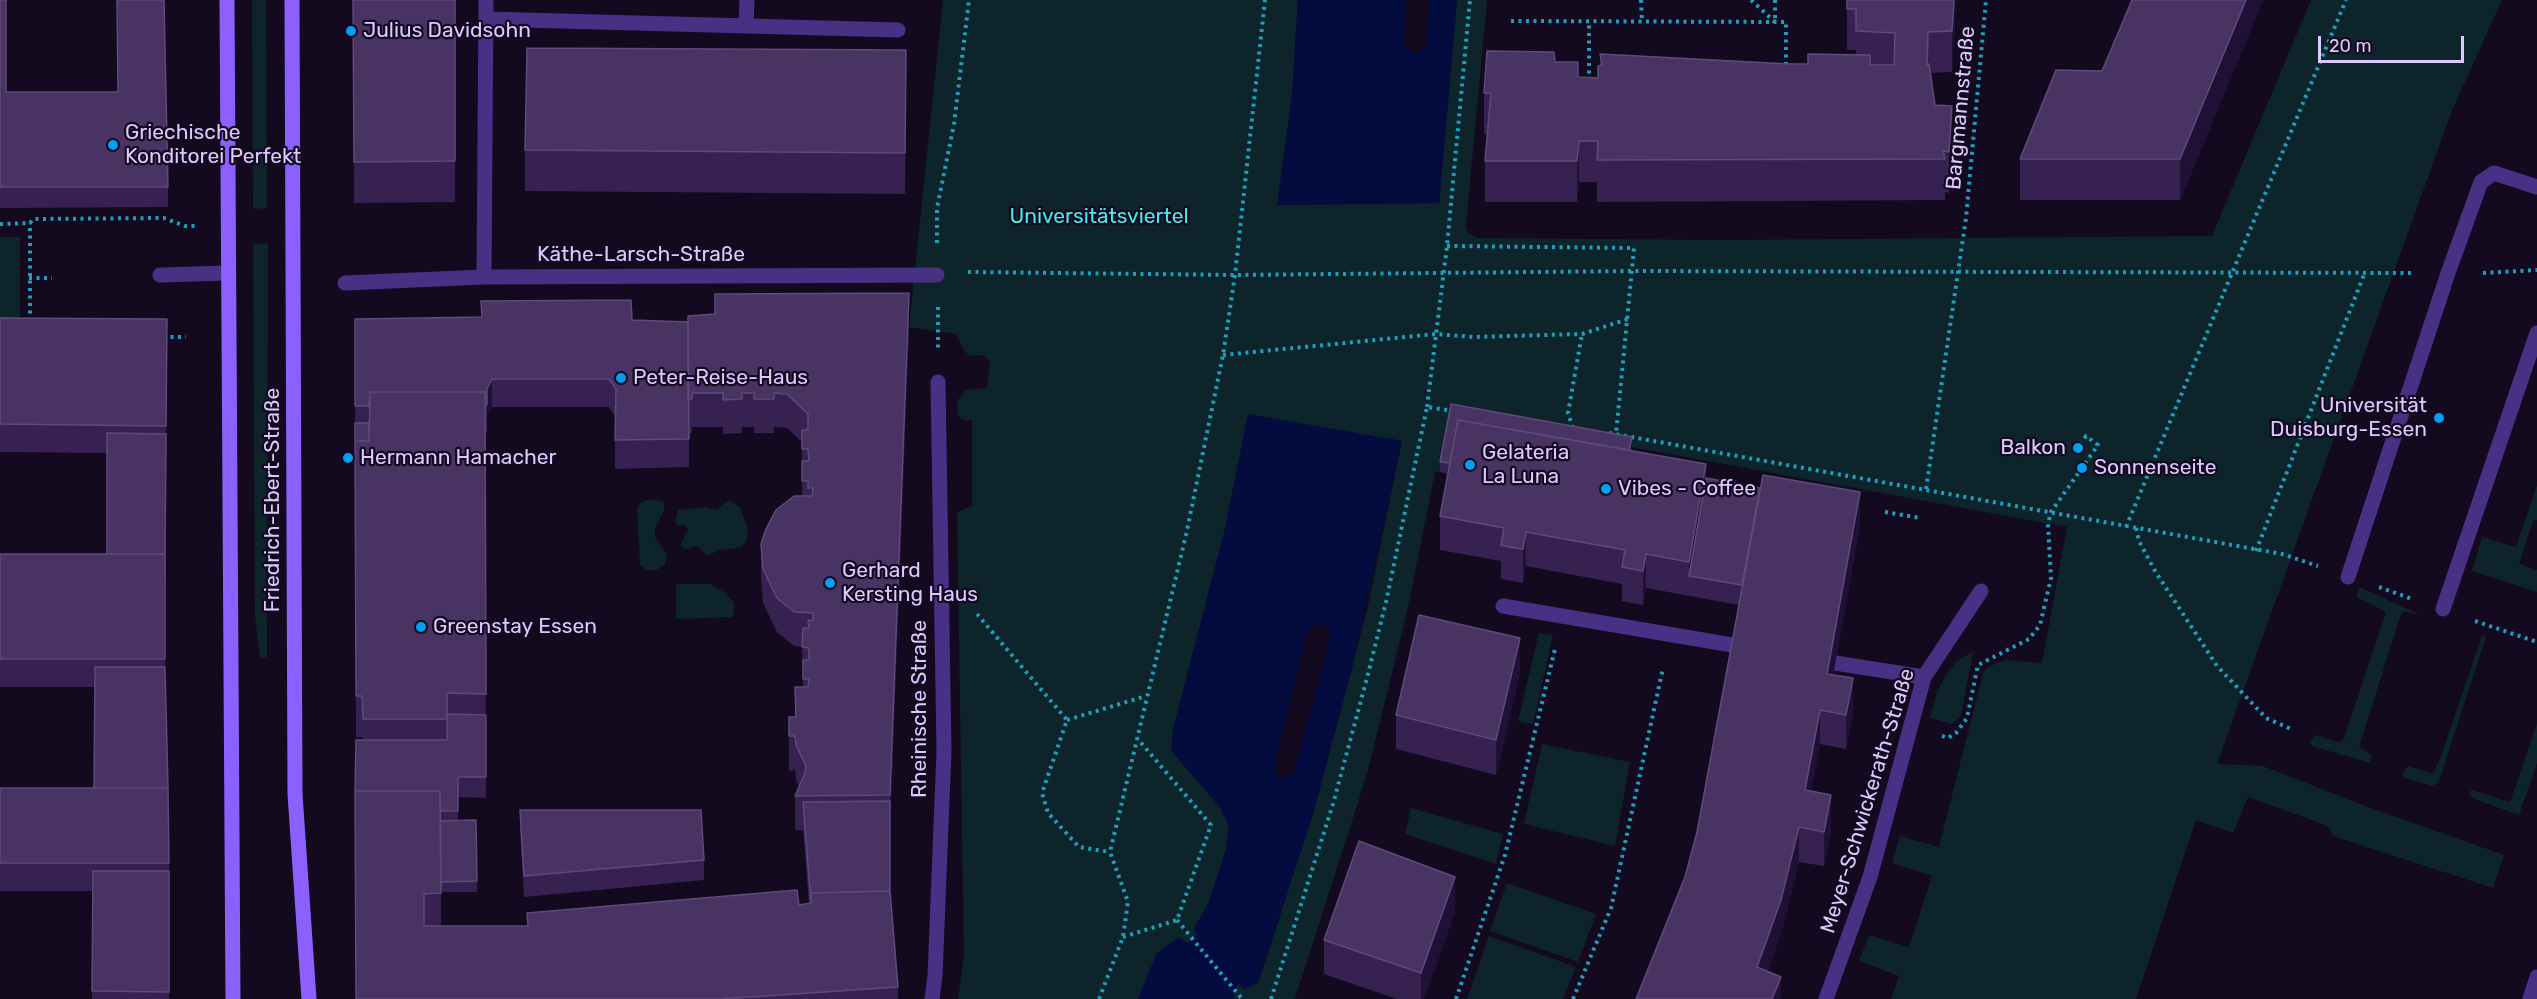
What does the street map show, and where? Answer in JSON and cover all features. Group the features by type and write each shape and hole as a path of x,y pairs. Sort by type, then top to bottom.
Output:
{"main road":[{"name":"Friedrich-Ebert-Straße","path":"227,0 233,999"},
{"name":"Friedrich-Ebert-Straße","path":"292,0 295,794 309,999"}],"street":[{"path":"484,277 486,0"},
{"path":"746,26 747,0"},
{"path":"486,19 898,30"},
{"path":"2348,577 2448,273 2481,182 2494,173 2537,187"},
{"path":"160,275 229,273"},
{"name":"Käthe-Larsch-Straße","path":"345,283 484,277 937,275"},
{"path":"2443,609 2537,333"},
{"name":"Rheinische Straße","path":"932,999 935,975 944,751 939,382"},
{"name":"Meyer-Schwickerath-Straße","path":"1826,999 1870,877 1924,677 1981,591"},
{"path":"1503,606 1738,646"},
{"path":"1835,663 1924,677"},
{"path":"2530,999 2537,977"}],"path":[{"path":"969,0 954,124 937,208 937,275 979,272 1235,275 2233,271 2448,273 2537,270"},
{"path":"1099,999 1123,937 1128,902 1110,852 1186,535 1223,355 1235,275 1265,0"},
{"path":"1271,999 1333,804 1367,678 1386,602 1426,407 1444,274 1470,0"},
{"path":"1641,0 1642,22"},
{"path":"1751,0 1775,22"},
{"path":"1775,0 1775,22"},
{"name":"Bargmannstraße","path":"1926,489 1966,218 1986,0"},
{"path":"2126,527 2346,0"},
{"path":"1511,21 1786,22 1786,68 1796,68"},
{"path":"1589,21 1589,89"},
{"path":"0,224 30,223 33,219 164,218 185,226 228,226"},
{"path":"30,223 30,325"},
{"path":"1447,246 1634,248 1616,434"},
{"path":"2256,551 2365,272"},
{"path":"29,278 52,278"},
{"path":"1223,355 1436,334 1473,337 1582,334 1628,319"},
{"path":"1564,430 1575,432 1568,413 1582,334"},
{"path":"162,337 186,337"},
{"path":"1426,407 1461,412"},
{"path":"1606,433 2282,554"},
{"path":"1910,729 1948,738 1956,733 1967,718 1978,665 2029,639 2040,625 2051,578 2048,524 2050,512 2098,445 2086,436 2078,448"},
{"path":"1885,513 1920,518"},
{"path":"2136,528 2139,541 2155,571 2217,666 2266,718 2291,729"},
{"path":"940,585 966,602 1067,720"},
{"path":"1456,999 1505,855 1563,616"},
{"path":"1573,999 1611,908 1670,635"},
{"path":"1067,720 1146,696"},
{"path":"1067,720 1042,793 1048,813 1080,848 1110,852"},
{"path":"1137,738 1211,825 1177,920"},
{"path":"1123,937 1177,920"},
{"path":"1177,920 1242,999"}],"green space":[{"path":"252,0 266,0 267,208 253,209"},
{"name":"Universitätsviertel","path":"943,0 1298,0 1292,95 1278,205 1439,203 1457,0 1487,0 1466,226 1468,233 1476,238 1723,240 2212,236 2311,0 2502,0 2451,113 2218,761 2219,764 2263,766 2357,803 2504,855 2493,888 2333,836 2328,826 2248,797 2233,833 2196,820 2136,999 1891,999 1899,976 1859,961 1869,935 1909,947 1932,876 1892,863 1900,836 1939,847 1983,673 1988,667 2005,660 2042,663 2067,527 1631,447 1435,472 1407,612 1367,774 1295,999 1233,999 1238,983 1258,983 1313,814 1367,611 1402,441 1248,415 1225,529 1173,730 1174,754 1220,807 1229,826 1226,850 1209,902 1194,929 1197,934 1188,944 1157,953 1138,999 958,999 964,955 957,512 972,506 972,420 963,420 958,416 957,401 966,390 987,388 990,361 983,355 971,356 965,352 956,334 909,327"},
{"path":"0,237 20,237 20,346 0,346"},
{"path":"268,243 267,657 260,658 255,616 253,244"},
{"path":"2537,485 2537,520 2533,521 2519,564 2537,570 2537,592 2472,571 2482,537 2516,547"},
{"path":"650,499 664,502 664,510 655,529 655,537 667,554 665,565 656,570 646,570 640,565 637,509 640,503"},
{"path":"728,500 740,507 748,530 746,542 741,547 717,551 708,556 697,546 685,549 680,545 688,530 685,525 677,525 675,521 678,510 705,507 717,510"},
{"path":"676,584 710,584 725,593 734,603 733,617 676,619"},
{"path":"2359,587 2421,615 2404,611 2400,617 2359,747 2372,756 2370,763 2312,746 2310,741 2315,735 2340,743 2344,739 2386,612 2357,597"},
{"path":"1539,633 1553,635 1533,724 1518,721"},
{"path":"2482,636 2486,637 2439,781 2433,786 2404,778 2402,774 2408,766 2433,774"},
{"path":"1973,651 1961,716 1952,724 1930,718 1937,692 1947,673 1956,662"},
{"path":"2537,723 2537,763 2519,815 2472,798 2469,792 2472,790 2510,802"},
{"path":"1542,744 1630,762 1615,846 1524,824"},
{"path":"1411,808 1503,834 1496,864 1405,834"},
{"path":"1507,883 1596,914 1578,962 1490,931"},
{"path":"1489,936 1576,967 1563,999 1467,999"}],"shaded area":[{"path":"1298,0 1406,0 1404,44 1411,52 1417,53 1428,42 1429,0 1457,0 1439,203 1277,205 1292,95"},
{"path":"1248,414 1402,441 1352,668 1313,814 1258,983 1244,989 1238,983 1233,999 1138,999 1157,953 1179,937 1188,943 1197,934 1194,929 1209,902 1226,850 1229,826 1220,807 1171,749 1173,730 1225,529","holes":["1315,624 1328,627 1331,635 1295,768 1293,775 1285,779 1277,776 1274,765 1306,636"]}],"building":[{"path":"0,0 6,0 6,92 118,92 117,0 164,0 168,187 0,187"},
{"path":"353,0 455,0 455,161 354,162"},
{"path":"1847,0 1954,0 1952,31 1928,32 1927,65 1929,64 1935,105 1952,106 1949,152 1943,151 1945,159 1597,160 1598,141 1579,141 1577,161 1485,161 1491,93 1484,93 1487,51 1554,52 1555,62 1578,62 1578,77 1598,78 1598,66 1602,65 1600,54 1789,64 1808,64 1808,54 1870,55 1870,65 1894,65 1895,33 1856,31 1856,9 1847,9"},
{"path":"2132,0 2246,0 2180,159 2020,159 2056,70 2102,71"},
{"path":"527,48 906,50 905,153 525,150"},
{"name":"Gerhard Kersting Haus","path":"909,293 890,795 795,796 806,766 796,745 795,736 789,736 789,717 796,717 795,687 808,687 809,679 803,679 803,660 809,660 809,648 802,647 803,628 809,628 808,620 813,621 813,613 794,612 777,598 763,569 761,544 776,510 794,496 812,496 813,488 808,488 808,481 802,481 802,461 809,461 808,449 802,449 802,430 808,430 808,414 787,394 774,393 774,399 754,399 754,393 742,393 742,399 723,400 723,393 692,393 692,399 688,399 688,316 715,314 715,294"},
{"path":"631,300 632,320 688,322 689,439 615,440 616,389 609,379 492,379 487,389 487,405 485,405 485,392 370,392 369,406 355,406 355,319 482,317 481,301"},
{"path":"0,318 167,319 166,426 0,424"},
{"name":"Greenstay Essen","path":"370,392 485,392 486,694 447,693 447,719 363,719 362,696 356,696 355,441 369,441"},
{"path":"1451,404 1632,437 1629,450 1458,420 1450,463 1440,462"},
{"path":"1458,420 1706,464 1689,562 1646,554 1643,571 1622,567 1625,550 1526,532 1523,549 1509,547 1501,545 1504,528 1440,516"},
{"path":"355,423 369,423 369,441 355,441"},
{"path":"107,433 166,434 165,561 165,554 107,554"},
{"path":"1763,475 1860,492 1827,674 1853,678 1846,715 1820,710 1805,790 1831,795 1824,832 1799,827 1781,900 1757,967 1781,977 1772,999 1636,999 1685,877 1697,832"},
{"path":"1706,478 1760,488 1742,585 1689,576"},
{"path":"0,554 165,554 165,659 0,659"},
{"path":"1419,615 1520,638 1496,740 1396,715"},
{"path":"95,667 165,667 168,788 94,788"},
{"path":"447,714 486,715 486,777 458,777 458,811 440,811 440,791 355,791 356,740 447,740"},
{"path":"0,788 168,788 169,863 0,863"},
{"path":"355,791 440,791 441,893 424,894 424,926 528,926 527,913 797,890 799,905 811,903 811,893 890,891 898,987 721,999 356,999"},
{"path":"890,801 890,891 811,893 811,903 803,802"},
{"path":"520,810 701,810 704,860 524,876"},
{"path":"476,820 477,881 441,882 440,821"},
{"path":"1359,841 1455,877 1421,973 1324,940"},
{"path":"93,871 169,871 169,992 92,991"}],"place":[{"name":"Julius Davidsohn","path":"351,31"},
{"name":"Griechische Konditorei Perfekt","path":"113,145"},
{"name":"Peter-Reise-Haus","path":"621,378"},
{"name":"Universität Duisburg-Essen","path":"2439,418"},
{"name":"Balkon","path":"2078,448"},
{"name":"Hermann Hamacher","path":"348,458"},
{"name":"Gelateria La Luna","path":"1470,465"},
{"name":"Sonnenseite","path":"2082,468"},
{"name":"Vibes - Coffee","path":"1606,489"},
{"name":"Gerhard Kersting Haus","path":"830,583"},
{"name":"Greenstay Essen","path":"421,627"}]}
